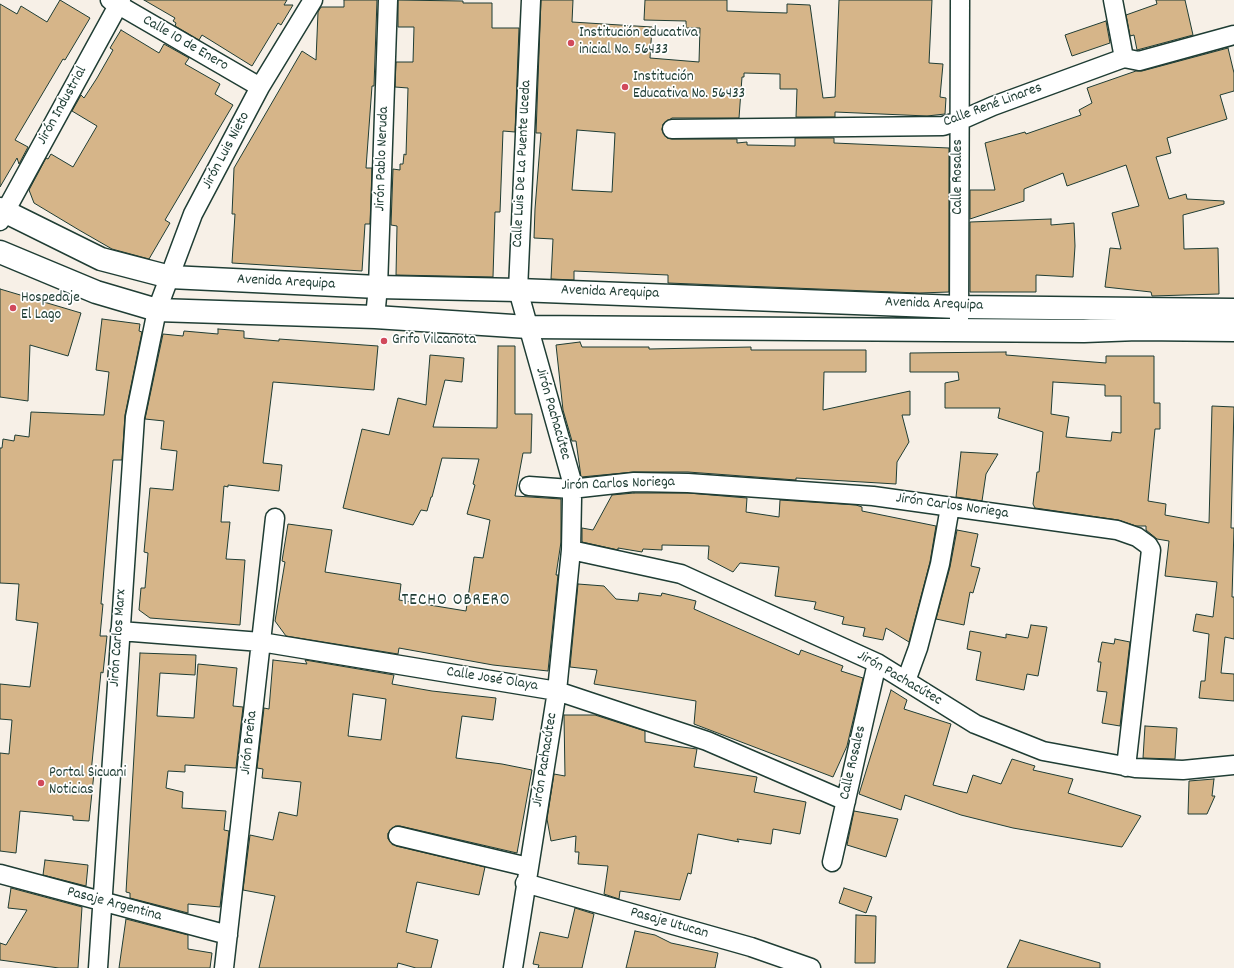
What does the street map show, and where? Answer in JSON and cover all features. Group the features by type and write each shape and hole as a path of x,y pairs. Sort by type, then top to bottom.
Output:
{"street":[{"name":"Jirón Luis Nieto","path":"157,310 193,214 260,87 313,0"},
{"name":"Jirón Pablo Neruda","path":"375,317 378,287 388,0"},
{"name":"Calle Luis De La Puente Uceda","path":"528,327 518,290 531,0"},
{"name":"Calle Rosales","path":"959,330 960,0"},
{"path":"1114,0 1124,58"},
{"name":"Calle 10 de Enero","path":"116,2 260,87"},
{"name":"Jirón Industrial","path":"2,214 116,2"},
{"name":"Calle René Linares","path":"672,129 943,126 960,121 993,106 1124,58 1140,60 1234,35"},
{"name":"Avenida Arequipa","path":"2,214 101,259 170,277 378,287 518,290 958,306 1234,310"},
{"name":"Avenida Arequipa","path":"0,252 96,292 157,310 375,317 528,327 1084,331 1138,329 1234,330"},
{"name":"Jirón Carlos Marx","path":"98,968 135,417 157,310"},
{"name":"Jirón Pachacútec","path":"513,968 557,691 571,550 570,478 528,327"},
{"name":"Jirón Carlos Noriega","path":"529,486 571,489 634,482 688,483 819,494 873,496 1117,530 1137,537 1148,545 1151,550 1126,766"},
{"path":"906,681 918,648 940,564 950,507"},
{"name":"Jirón Breña","path":"224,968 275,518"},
{"name":"Jirón Pachacútec","path":"571,550 681,574 877,663 975,724 1043,751 1126,766 1184,770 1234,765"},
{"name":"Calle José Olaya","path":"120,631 261,642 557,691 707,741 846,801"},
{"name":"Calle Rosales","path":"832,862 877,663"},
{"name":"Pasaje Utucan","path":"398,836 527,875 751,947 811,968"},
{"name":"Pasaje Argentina","path":"0,874 228,935"}],"building":[{"path":"60,0 90,18 65,60 63,59 15,140 28,147 19,164 17,158 0,187 0,4 17,14 21,6 47,22"},
{"path":"144,0 287,0 284,5 293,5 281,25 278,23 252,66 202,35 199,40 175,26 176,23 173,21 175,18"},
{"path":"344,0 377,0 374,86 372,86 366,168 372,168 370,224 365,224 362,271 232,263 235,214 232,214 234,168 302,51 316,60 318,12 321,7 344,7"},
{"path":"398,0 492,3 492,28 519,28 515,132 503,131 500,212 495,212 493,277 396,275 397,226 391,225 393,169 400,170 400,164 403,164 404,154 406,155 408,88 395,87 396,62 413,62 414,27 398,27"},
{"path":"541,0 573,0 572,22 652,27 650,58 699,62 700,28 686,28 686,21 644,20 645,0 727,0 727,11 753,12 787,13 787,4 810,5 823,98 835,97 839,0 932,0 929,63 943,64 940,97 946,98 945,114 927,116 835,112 835,117 796,117 797,89 780,89 780,74 744,73 744,77 742,77 739,118 672,118 663,124 662,130 667,138 672,139 737,139 737,143 747,142 747,145 795,146 795,138 834,138 834,143 949,148 949,292 919,293 668,283 668,275 574,271 574,280 551,279 553,239 534,238 541,133 536,133","holes":["577,130 615,133 612,192 572,190"]},
{"path":"1156,0 1185,0 1193,35 1137,50 1134,35 1130,36 1126,15 1157,4"},
{"path":"1106,21 1110,43 1072,56 1065,35"},
{"path":"121,30 159,53 164,44 189,58 185,64 220,84 215,94 233,105 165,220 170,223 149,259 112,249 34,203 29,190 46,158 48,159 51,154 73,167 97,126 72,111 81,95 84,98 97,78 113,50 110,48"},
{"path":"1228,48 1234,73 1234,91 1220,95 1227,119 1167,138 1171,153 1156,157 1169,199 1186,194 1187,199 1224,201 1224,204 1183,215 1184,249 1218,248 1219,294 1152,296 1151,292 1105,287 1110,248 1121,249 1112,213 1139,206 1126,165 1067,186 1063,173 1024,189 1024,201 970,219 970,190 995,190 985,143 1025,132 1026,134 1081,115 1079,110 1092,103 1087,88 1136,71 1142,71"},
{"path":"1051,219 1051,225 1074,223 1075,246 1073,277 1036,275 1036,292 970,292 970,222"},
{"path":"0,289 81,313 68,356 30,345 28,401 0,397"},
{"path":"102,319 140,324 139,331 142,332 125,415 122,460 113,460 101,604 103,604 100,636 107,636 103,673 101,672 91,773 94,773 89,821 73,820 73,816 20,811 16,853 0,851 0,753 9,754 12,720 0,719 0,684 30,687 38,623 16,620 19,584 0,583 0,448 2,448 3,439 14,441 15,435 29,437 31,412 104,415 109,372 96,370"},
{"path":"218,329 244,331 244,338 378,346 374,390 273,382 263,463 282,465 279,491 228,485 228,487 224,486 221,522 230,522 226,559 245,560 240,625 150,618 139,610 141,588 145,588 148,553 144,552 150,488 173,490 177,451 161,449 164,421 145,419 163,334 183,336 184,331 218,334"},
{"path":"580,342 582,347 649,347 649,349 751,347 751,350 866,350 866,372 824,372 823,410 910,391 910,415 902,415 909,442 897,462 896,484 796,478 796,480 688,472 634,472 581,477 576,441 572,441 563,410 556,345"},
{"path":"498,346 515,346 515,414 532,414 531,453 523,453 515,496 561,499 561,542 556,575 558,575 548,671 493,665 399,648 398,654 286,636 275,621 285,562 282,561 288,524 332,530 325,572 401,584 399,600 466,611 474,557 483,558 490,520 467,514 475,485 473,484 479,459 442,458 427,511 421,510 413,525 343,508 362,429 389,435 398,398 426,405 430,355 464,358 462,382 445,380 433,427 497,428"},
{"path":"1006,352 1006,355 1106,363 1106,356 1154,356 1154,403 1160,403 1160,429 1155,429 1148,501 1166,504 1165,515 1209,523 1212,406 1234,407 1231,528 1234,528 1232,597 1234,597 1234,639 1225,637 1221,673 1234,674 1234,701 1199,698 1201,681 1205,681 1209,634 1193,631 1196,614 1213,617 1217,582 1165,576 1169,541 1157,539 1146,530 1146,526 1136,526 1118,520 1035,508 1033,504 1037,472 1039,472 1043,432 998,418 1000,408 945,408 945,383 959,380 958,372 910,372 910,353","holes":["1053,382 1105,385 1105,396 1121,396 1121,433 1112,432 1111,441 1066,437 1069,417 1051,414"]},
{"path":"961,452 998,454 986,474 982,501 956,497"},
{"path":"634,493 688,493 747,498 746,512 779,517 780,500 856,505 862,507 862,511 936,526 930,562 909,642 886,628 883,640 863,636 865,628 842,624 844,617 814,609 816,602 775,596 779,567 740,563 733,572 708,559 709,546 662,545 662,550 643,549 642,552 618,548 618,550 582,542 582,528 593,530 612,495"},
{"path":"957,530 978,534 971,566 980,568 973,593 970,592 964,625 936,619 950,567"},
{"path":"578,584 604,586 616,599 638,601 639,593 661,596 662,593 696,601 694,609 799,655 801,650 843,666 841,671 863,678 847,746 833,777 694,724 696,701 594,684 597,670 570,667"},
{"path":"1031,625 1047,627 1038,676 1027,674 1024,690 976,680 981,652 967,649 970,631 1006,638 1006,634 1028,638"},
{"path":"1115,639 1130,642 1120,726 1102,723 1107,692 1097,691 1101,662 1098,662 1102,642 1114,644"},
{"path":"140,653 196,655 195,675 160,673 157,716 194,718 198,664 237,668 233,706 243,707 236,768 185,765 185,772 168,771 166,788 183,792 182,808 226,811 224,830 229,831 220,907 188,904 188,913 130,898 130,893 126,892"},
{"path":"273,660 307,664 305,660 394,675 392,684 432,691 496,698 493,720 462,716 456,758 502,764 532,770 517,853 400,826 395,826 388,833 388,839 396,846 485,867 479,895 417,882 406,932 438,940 431,968 416,968 398,963 397,968 259,968 275,896 243,890 250,835 273,840 279,812 297,816 301,782 262,778 263,769 257,768 264,708 269,709","holes":["353,694 386,699 381,740 348,736"]},
{"path":"891,690 907,700 904,709 951,724 933,785 967,793 973,775 1001,784 1012,759 1035,766 1033,770 1073,779 1068,793 1141,816 1122,847 1013,828 961,815 905,795 901,810 859,794"},
{"path":"564,715 595,715 645,731 645,742 697,749 694,767 757,777 754,792 806,802 800,834 773,829 771,844 737,839 739,842 698,834 691,874 688,873 680,900 620,891 619,899 604,894 608,866 578,864 579,852 575,852 576,836 551,841 547,819 554,774 565,776"},
{"path":"1145,726 1177,728 1175,759 1143,758"},
{"path":"1214,779 1212,796 1215,796 1207,814 1188,814 1189,781"},
{"path":"854,811 898,819 886,857 847,845"},
{"path":"45,860 88,865 86,886 43,875"},
{"path":"11,888 82,907 78,968 59,968 0,960 0,943 6,945 27,910 8,908"},
{"path":"844,888 872,897 866,913 839,903"},
{"path":"575,908 594,914 582,968 538,968 539,965 533,964 540,932 568,938"},
{"path":"856,915 876,916 875,963 855,963"},
{"path":"126,919 188,935 188,949 212,953 210,968 119,968"},
{"path":"635,931 655,935 671,943 718,953 715,968 626,968"},
{"path":"1020,940 1100,963 1100,968 1007,968"}],"place":[{"name":"Institución educativa inicial No. 56433","path":"571,43"},
{"name":"Institución Educativa No. 56433","path":"625,87"},
{"name":"Hospedaje El Lago","path":"13,308"},
{"name":"Grifo Vilcanota","path":"384,341"},
{"name":"Portal Sicuani Noticias","path":"41,783"}],"district":[{"name":"TECHO OBRERO","path":"456,602"}]}
